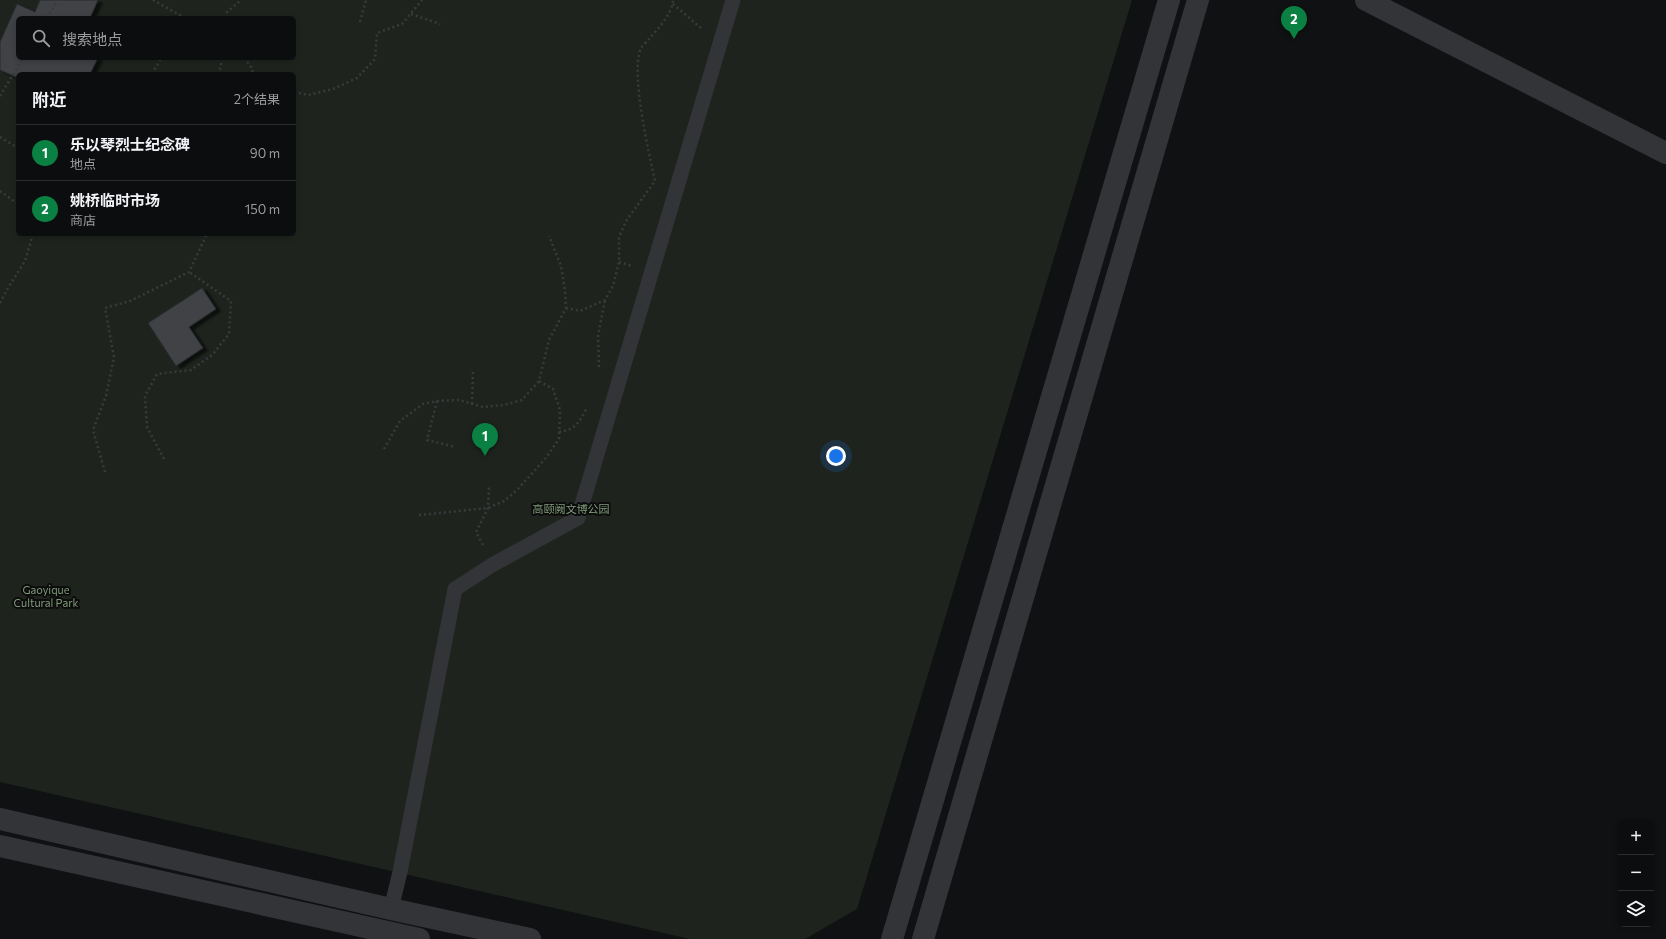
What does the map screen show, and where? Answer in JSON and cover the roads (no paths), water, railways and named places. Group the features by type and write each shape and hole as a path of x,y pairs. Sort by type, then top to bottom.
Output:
{"street":[{"path":"892,939 1170,0"},
{"path":"923,939 1198,0"},
{"path":"1366,0 1666,153"},
{"path":"0,819 391,909 530,939"},
{"path":"0,846 419,939"}],"lane":[{"path":"391,909 400,872 455,589 492,565 578,518 733,0"}],"place":[{"name":"姚桥临时市场","path":"1294,39"},
{"name":"乐以琴烈士纪念碑","path":"485,456"}],"park label":[{"name":"高颐阙文博公园","path":"571,509"},
{"name":"Gaoyique Cultural Park","path":"46,596"}]}
